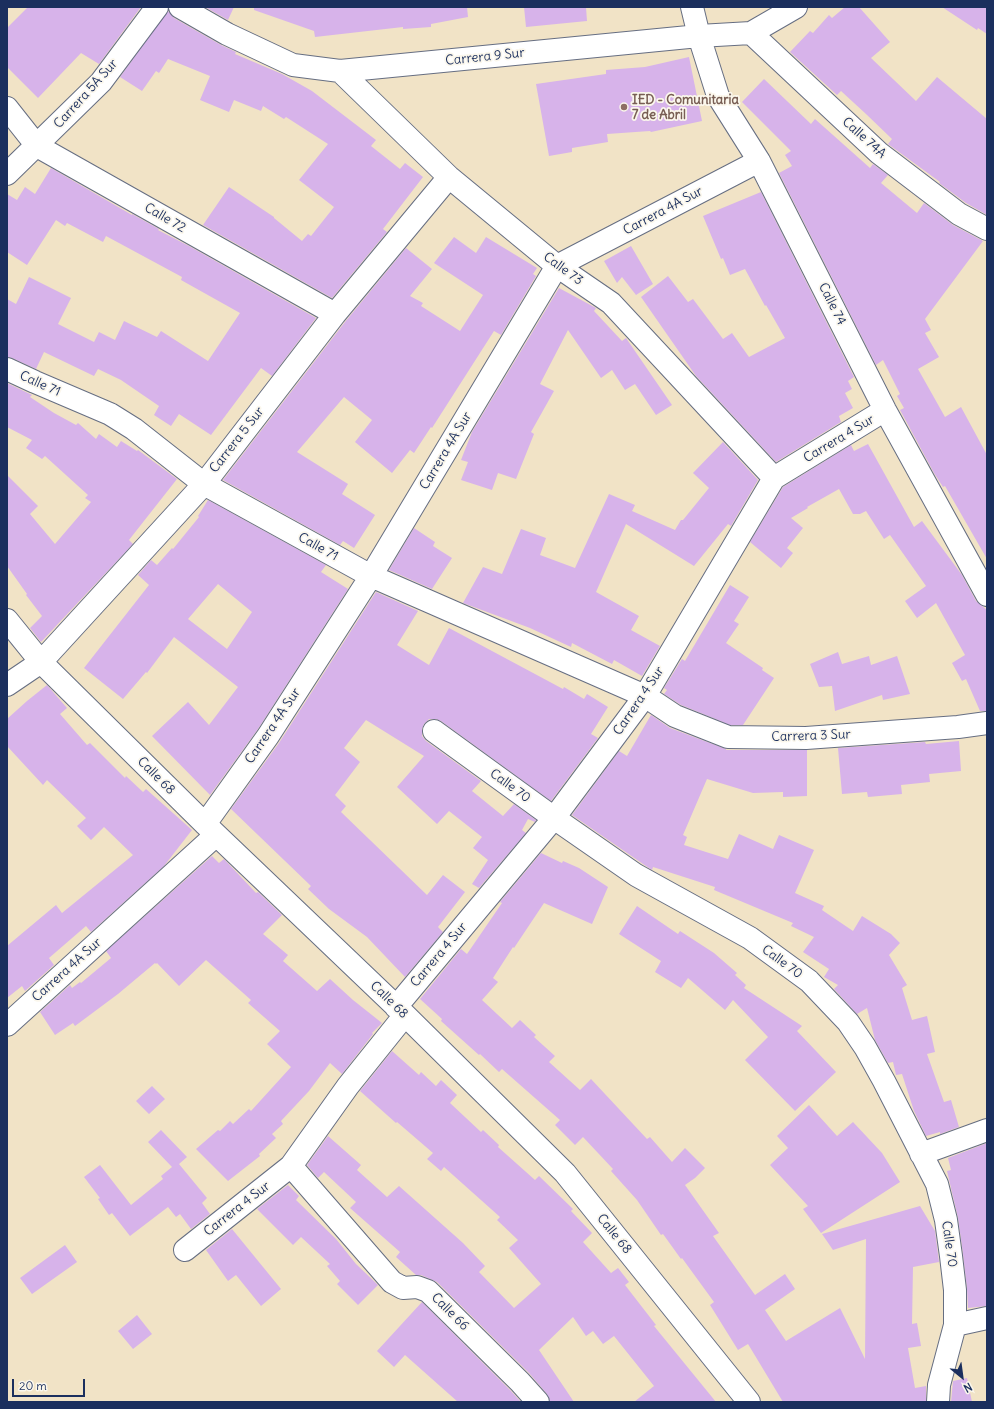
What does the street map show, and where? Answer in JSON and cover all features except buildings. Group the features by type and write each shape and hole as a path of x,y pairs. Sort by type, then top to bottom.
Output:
{"street":[{"name":"Carrera 5A Sur","path":"7,174 38,146 101,82 157,7"},
{"name":"Carrera 9 Sur","path":"180,7 227,34 292,65 340,70 699,36 751,33 796,7"},
{"name":"Calle 74","path":"692,7 699,36 718,96 759,160 886,410 987,595"},
{"name":"Calle 74A","path":"751,33 879,153 959,214 987,229"},
{"name":"Calle 73","path":"340,70 449,177 557,266 611,303 774,478"},
{"name":"Calle 72","path":"7,108 38,146 335,314"},
{"name":"Carrera 4A Sur","path":"7,1025 210,829 371,576 557,266 759,160"},
{"name":"Carrera 5 Sur","path":"7,685 41,662 204,484 335,314 449,177"},
{"name":"Calle 71","path":"7,369 110,414 134,429 204,484 371,576 645,696"},
{"name":"Carrera 4 Sur","path":"185,1250 290,1166 401,1011 554,818 645,696 774,478 886,410"},
{"name":"Calle 68","path":"7,620 41,662 210,829 401,1011 565,1173 749,1402"},
{"name":"Carrera 3 Sur","path":"645,696 675,716 728,737 806,738 958,727 987,723"},
{"name":"Calle 70","path":"434,731 636,875 750,938 809,981 848,1022 865,1047 937,1184 946,1220 952,1256 956,1325"},
{"path":"921,1154 987,1130"},
{"name":"Calle 66","path":"290,1166 392,1282 403,1288 417,1287 428,1291 520,1382 538,1402"},
{"path":"938,1402 939,1385 956,1325 987,1318"}],"place":[{"name":"IED - Comunitaria 7 de Abril","path":"624,107"}]}
